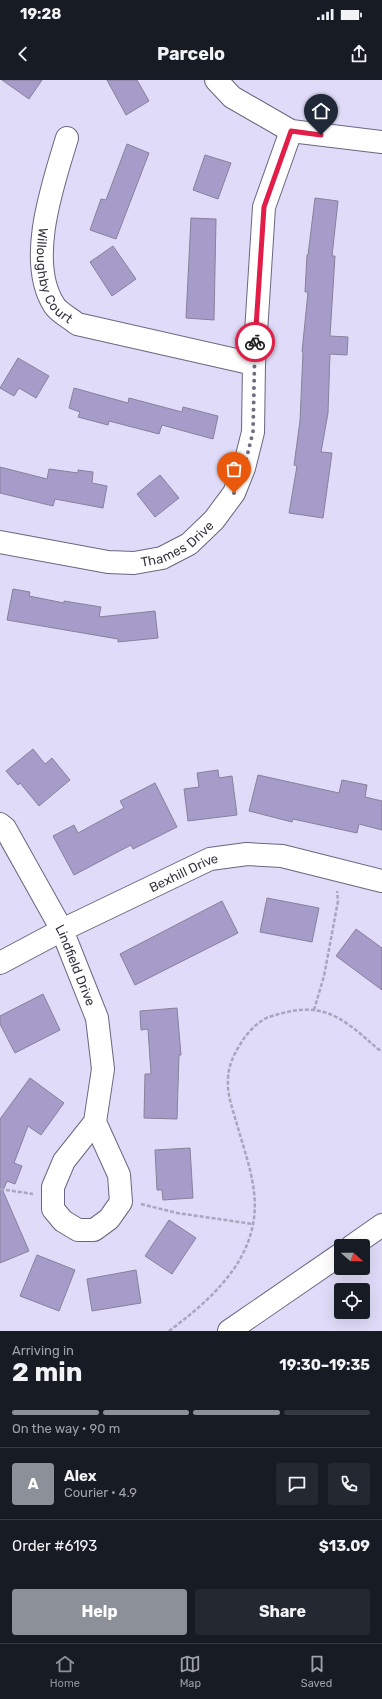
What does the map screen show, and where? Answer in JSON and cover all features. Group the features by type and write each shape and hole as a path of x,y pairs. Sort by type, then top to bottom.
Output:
{"street":[{"path":"216,80 232,97 291,131 382,142"},
{"name":"Thames Drive","path":"0,542 108,562 134,563 162,558 188,544 218,515 234,493 244,468 253,432 254,364 264,207 291,131"},
{"name":"Willoughby Court","path":"67,138 53,182 42,238 42,275 54,305 77,324 254,364"},
{"name":"Lindfield Drive","path":"0,824 5,828 62,930 97,1018 103,1069 95,1122 64,1161 53,1187 53,1209 63,1221 78,1230 94,1230 109,1218 121,1202"},
{"name":"Bexhill Drive","path":"0,962 62,930 210,859 247,854 282,856 382,881"},
{"path":"95,1122 119,1175 121,1202"},
{"path":"362,1239 382,1225"},
{"path":"229,1331 334,1259"}],"path":[{"path":"314,1010 324,976 338,901 334,870"},
{"path":"169,1331 207,1301 241,1260 248,1243 253,1224 255,1200 251,1178 229,1098 228,1079 232,1058 246,1034 265,1018 290,1010 314,1010 330,1014 349,1025 382,1052"},
{"path":"0,1189 53,1197"},
{"path":"121,1202 132,1201 177,1213 253,1224"}],"building":[{"path":"2,80 42,80 29,99"},
{"path":"107,80 137,80 149,101 126,115"},
{"path":"127,144 149,153 116,239 90,230 101,199 106,200"},
{"path":"205,155 231,163 218,199 193,190"},
{"path":"315,198 338,201 332,256 335,256 330,336 348,337 347,355 330,354 328,413 321,452 332,453 323,518 289,513 297,466 294,465 300,421 302,352 308,292 305,292 307,255"},
{"path":"191,218 216,219 214,320 186,318"},
{"path":"113,246 136,279 112,296 90,262"},
{"path":"18,358 49,376 36,398 19,388 14,396 0,388"},
{"path":"74,388 128,403 129,398 182,412 183,407 218,416 213,439 162,425 159,434 109,421 108,425 78,417 80,412 69,408"},
{"path":"0,467 47,479 49,469 78,473 78,470 93,472 92,483 107,486 103,508 55,499 53,506 0,493"},
{"path":"160,475 179,498 155,517 137,494"},
{"path":"13,589 30,592 29,596 64,603 64,601 101,607 99,617 155,611 158,638 118,642 118,639 7,620"},
{"path":"33,749 45,764 52,758 70,780 39,806 20,783 18,785 6,771"},
{"path":"218,770 219,778 232,776 237,815 188,821 184,789 199,787 197,773"},
{"path":"258,775 339,793 342,780 367,785 365,797 382,801 382,830 359,824 357,833 293,819 292,822 249,811"},
{"path":"155,783 177,827 133,849 131,845 74,875 53,836 74,825 78,833 124,808 120,801"},
{"path":"267,898 319,908 312,942 260,932"},
{"path":"222,901 238,933 135,985 120,954"},
{"path":"356,929 382,948 382,990 336,956"},
{"path":"43,994 60,1030 15,1053 0,1024 0,1016"},
{"path":"177,1008 181,1055 179,1055 177,1119 144,1118 145,1074 151,1074 148,1029 141,1030 140,1011"},
{"path":"30,1078 64,1103 41,1135 28,1126 14,1163 22,1166 15,1184 7,1181 3,1191 29,1251 0,1263 0,1119"},
{"path":"190,1148 193,1198 163,1200 162,1190 157,1190 155,1150"},
{"path":"169,1220 196,1238 172,1274 145,1256"},
{"path":"37,1255 75,1270 59,1311 20,1296"},
{"path":"136,1270 141,1303 92,1311 87,1279"}],"way so far":[{"path":"234,493 244,468 253,432 255,342"}],"route":[{"path":"255,342 264,207 291,131 321,135"}]}
